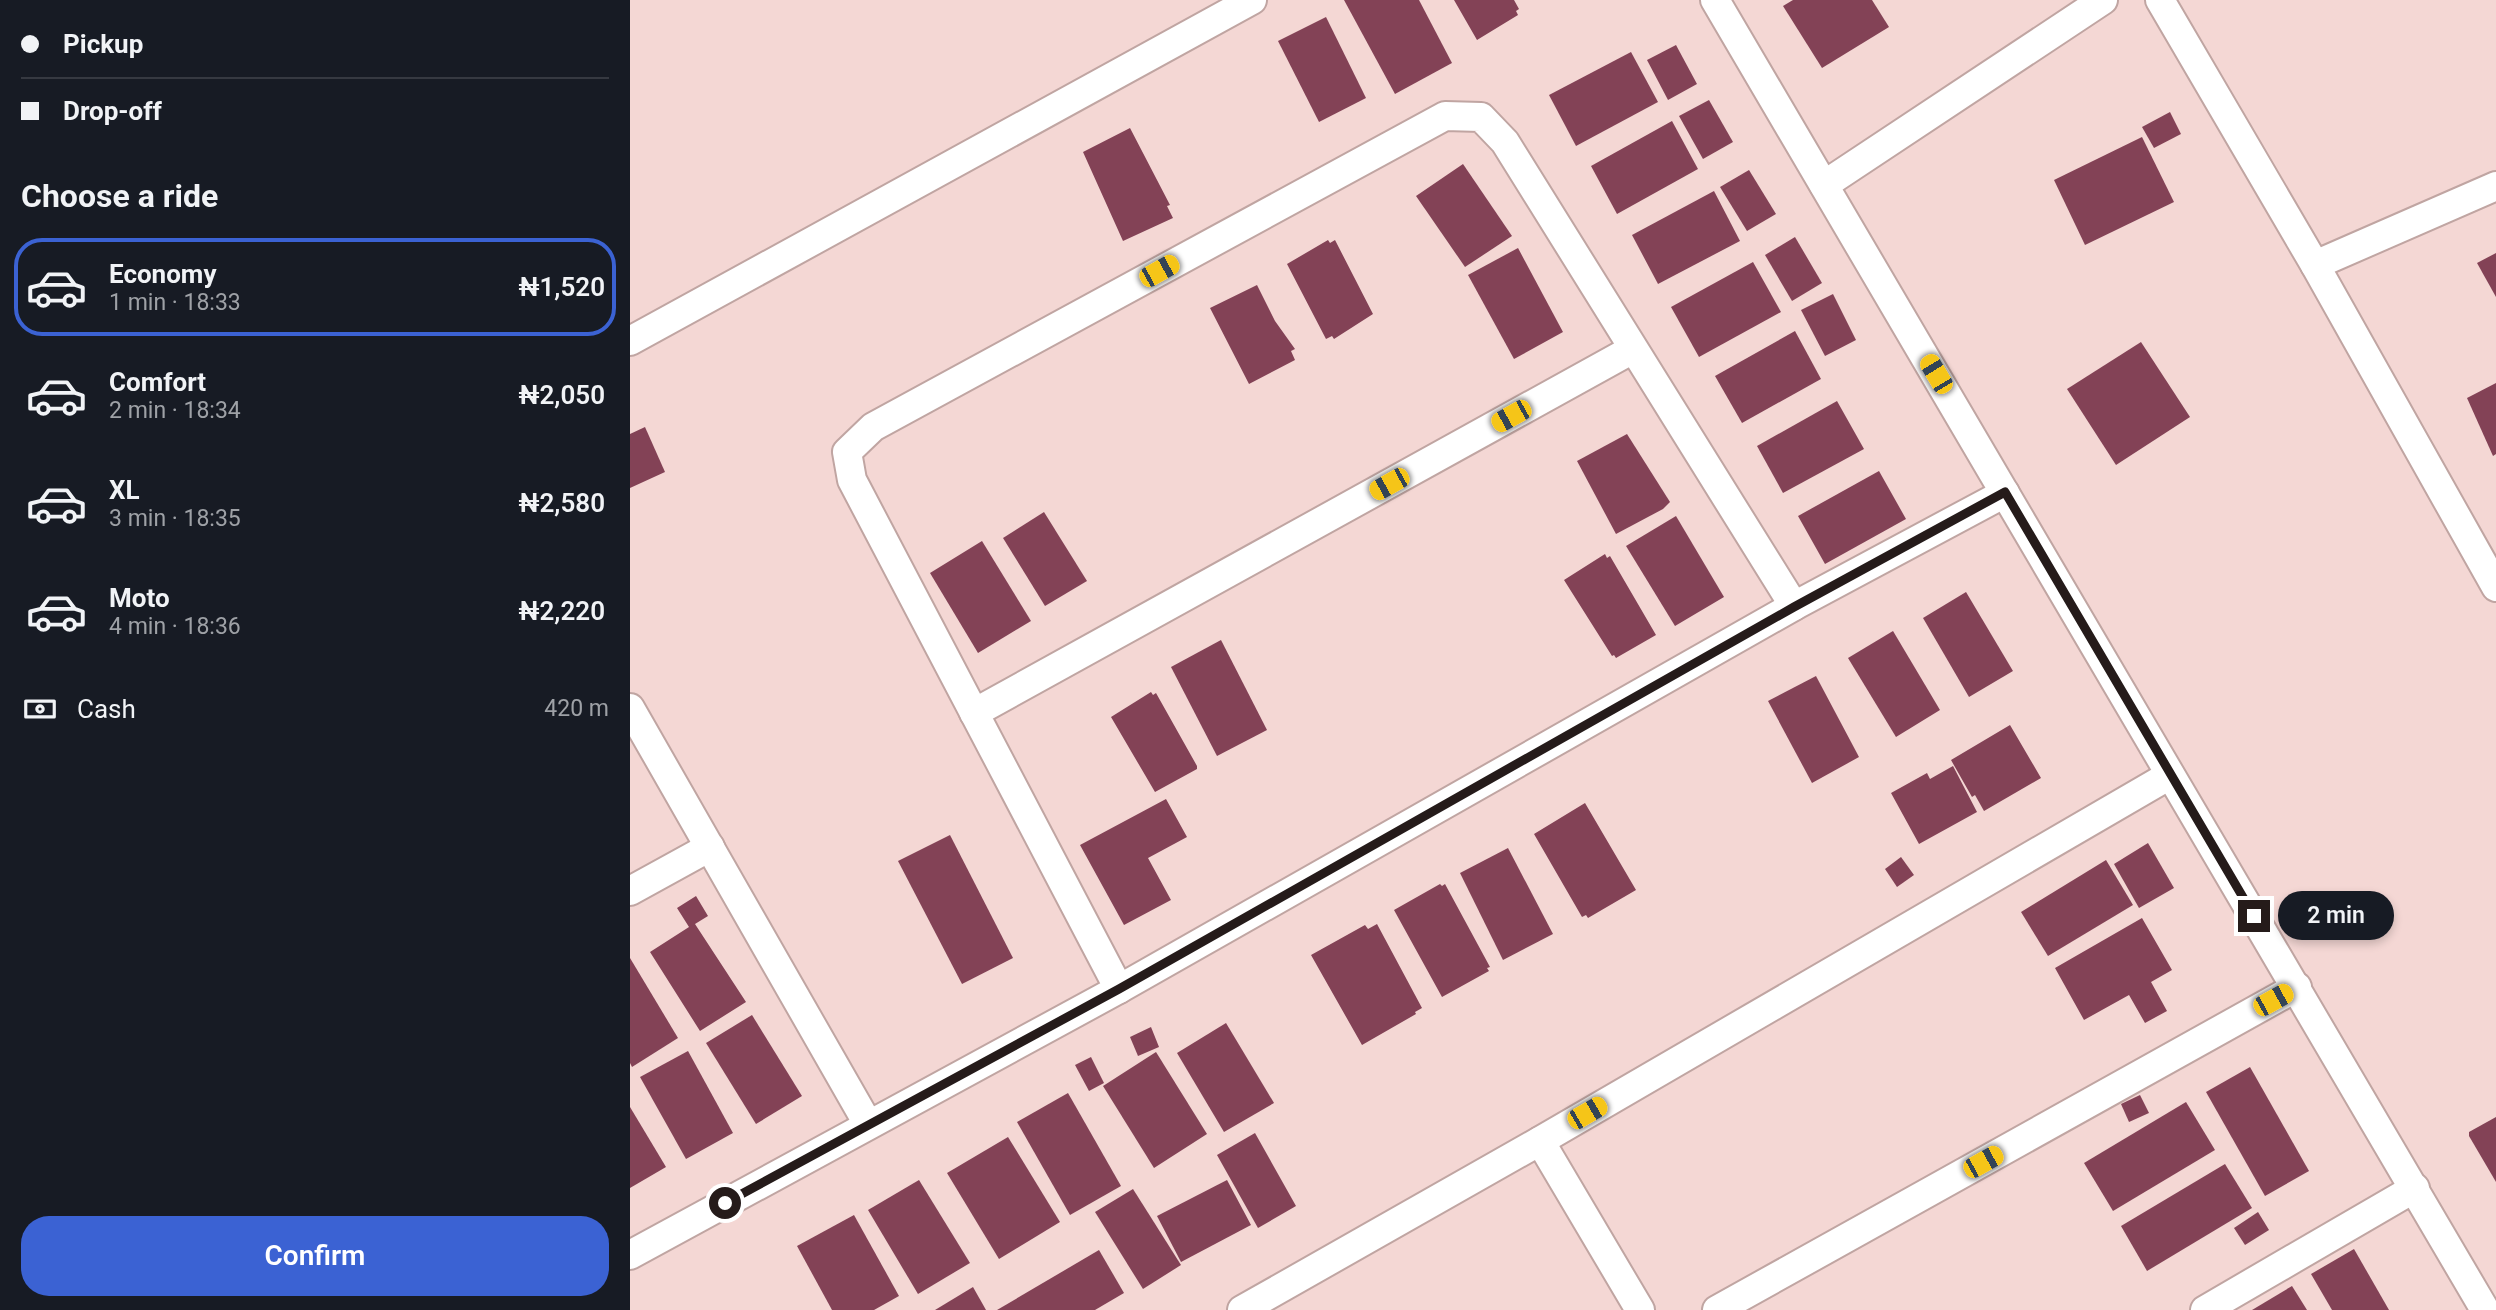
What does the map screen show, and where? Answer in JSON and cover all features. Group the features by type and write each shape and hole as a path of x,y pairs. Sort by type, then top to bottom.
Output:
{"street":[{"path":"630,341 1252,0"},
{"path":"1715,0 2486,1310"},
{"path":"1824,185 2103,0"},
{"path":"2160,0 2493,575"},
{"path":"1119,989 852,480 847,452 873,427 1445,116 1481,117 1506,142 1794,607"},
{"path":"2315,265 2496,186"},
{"path":"974,713 1633,349"},
{"path":"630,1255 1119,989 1794,607 2005,492"},
{"path":"630,708 869,1124"},
{"path":"1242,1310 2170,775"},
{"path":"630,891 710,847"},
{"path":"1717,1310 2297,987"},
{"path":"1540,1140 1640,1310"},
{"path":"2205,1310 2415,1188"}],"building":[{"path":"1344,0 1419,0 1452,63 1395,94"},
{"path":"1454,0 1514,0 1519,9 1516,11 1518,15 1477,40"},
{"path":"1793,0 1872,0 1889,27 1822,68 1783,6"},
{"path":"1326,17 1366,98 1319,122 1278,41"},
{"path":"1676,45 1697,84 1668,100 1647,60"},
{"path":"1631,52 1658,102 1576,146 1549,95"},
{"path":"1709,100 1733,142 1703,159 1679,116"},
{"path":"2170,112 2181,134 2154,148 2142,127"},
{"path":"1672,121 1698,169 1617,214 1591,166"},
{"path":"1130,128 1170,205 1167,206 1173,218 1123,241 1083,152"},
{"path":"2142,137 2174,202 2085,245 2054,180"},
{"path":"1463,164 1512,236 1465,267 1416,196"},
{"path":"1749,170 1776,214 1747,231 1720,187"},
{"path":"1714,191 1740,241 1658,284 1632,235"},
{"path":"1795,237 1822,283 1792,301 1765,255"},
{"path":"1328,240 1330,243 1335,240 1373,314 1334,339 1332,336 1326,339 1287,264"},
{"path":"1518,248 1563,332 1514,359 1468,275"},
{"path":"2496,253 2496,297 2477,263"},
{"path":"1753,262 1781,312 1699,357 1671,307"},
{"path":"1257,285 1275,321 1295,349 1291,351 1295,360 1249,384 1210,308"},
{"path":"1833,294 1856,340 1825,356 1801,310"},
{"path":"1795,331 1821,379 1742,423 1715,376"},
{"path":"2141,342 2190,417 2116,465 2067,389"},
{"path":"2496,383 2496,454 2493,456 2467,398"},
{"path":"1837,401 1864,449 1783,493 1757,446"},
{"path":"645,427 665,472 630,488 630,434"},
{"path":"1627,434 1670,502 1663,509 1616,534 1577,461"},
{"path":"1879,471 1906,519 1825,564 1798,516"},
{"path":"1044,512 1087,581 1045,606 1003,538"},
{"path":"1676,516 1724,597 1675,626 1626,546"},
{"path":"982,541 1031,621 978,653 930,573"},
{"path":"1605,554 1607,558 1610,556 1656,635 1616,658 1612,656 1564,580"},
{"path":"1966,592 2013,671 1969,697 1923,618"},
{"path":"1893,631 1940,710 1896,737 1848,658"},
{"path":"1221,640 1267,730 1217,756 1171,667"},
{"path":"1816,676 1859,757 1812,783 1768,701"},
{"path":"1151,692 1153,695 1156,693 1197,766 1197,769 1155,792 1111,717"},
{"path":"2010,725 2041,778 1984,811 1975,795 1972,797 1951,760"},
{"path":"1953,766 1977,812 1919,844 1891,793 1927,773 1930,779"},
{"path":"1166,799 1187,837 1148,858 1171,900 1124,925 1080,845"},
{"path":"1585,803 1636,890 1588,918 1586,915 1582,917 1534,834"},
{"path":"950,835 1013,958 962,984 898,861"},
{"path":"2148,843 2174,888 2139,908 2114,864"},
{"path":"1508,848 1553,934 1503,960 1460,873"},
{"path":"1901,857 1914,875 1897,887 1885,869"},
{"path":"2106,860 2133,905 2048,956 2021,912"},
{"path":"1440,884 1445,884 1490,967 1487,968 1489,971 1442,997 1394,910"},
{"path":"696,896 708,916 695,924 746,1002 700,1031 650,952 689,927 677,908"},
{"path":"2142,918 2172,970 2151,982 2167,1011 2145,1023 2129,995 2084,1020 2055,968"},
{"path":"1377,924 1422,1008 1362,1045 1311,955 1365,925 1368,929"},
{"path":"630,958 678,1038 632,1067 630,1063"},
{"path":"752,1015 802,1096 756,1124 706,1043"},
{"path":"1226,1023 1274,1103 1224,1132 1177,1053"},
{"path":"1151,1027 1159,1047 1138,1056 1130,1037"},
{"path":"688,1051 733,1133 686,1159 640,1077"},
{"path":"1156,1052 1207,1134 1154,1168 1103,1086"},
{"path":"1091,1057 1104,1083 1089,1091 1075,1065"},
{"path":"2250,1067 2309,1171 2265,1196 2206,1092"},
{"path":"1068,1093 1121,1186 1070,1215 1017,1122"},
{"path":"2140,1095 2149,1113 2129,1122 2121,1104"},
{"path":"2186,1102 2215,1150 2113,1211 2084,1163"},
{"path":"630,1107 666,1167 630,1188"},
{"path":"2496,1117 2496,1182 2469,1132"},
{"path":"1255,1133 1296,1206 1258,1228 1217,1155"},
{"path":"1008,1137 1060,1222 999,1259 947,1173"},
{"path":"2225,1164 2252,1208 2147,1271 2121,1226"},
{"path":"919,1180 970,1263 918,1294 868,1210"},
{"path":"1227,1180 1251,1225 1181,1262 1157,1216"},
{"path":"1133,1189 1181,1265 1143,1289 1095,1212"},
{"path":"2258,1212 2269,1230 2245,1245 2234,1228"},
{"path":"854,1215 899,1296 874,1310 832,1310 797,1246"},
{"path":"2354,1249 2389,1310 2332,1310 2311,1274"},
{"path":"1099,1250 1124,1293 1095,1310 997,1310"},
{"path":"2292,1286 2307,1310 2252,1310"},
{"path":"973,1287 986,1310 935,1310"}],"route":[{"path":"725,1203 1119,989 1794,607 2005,492 2254,916"}]}
